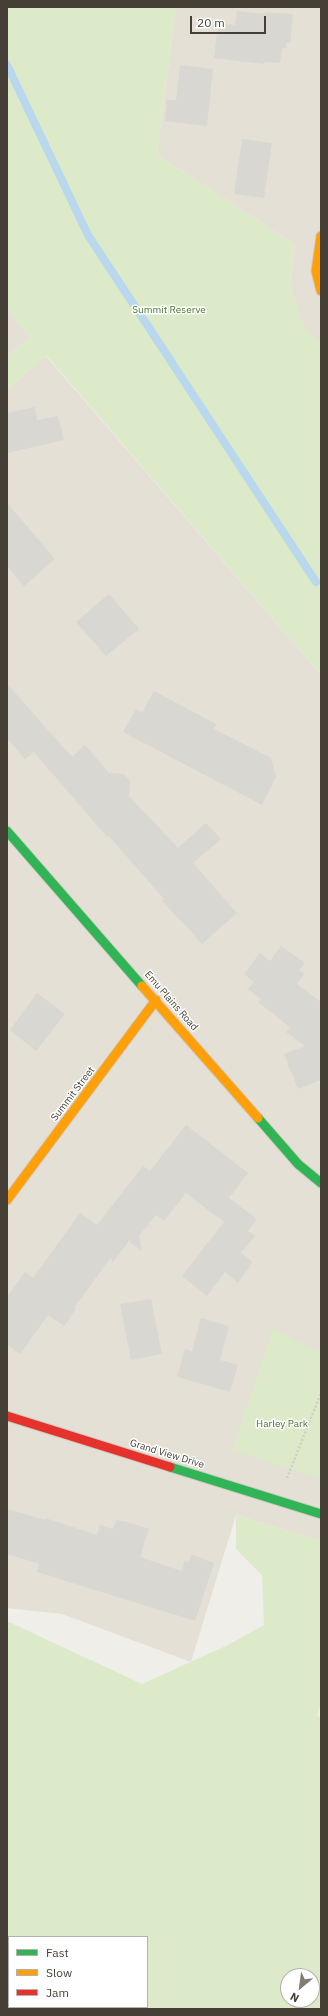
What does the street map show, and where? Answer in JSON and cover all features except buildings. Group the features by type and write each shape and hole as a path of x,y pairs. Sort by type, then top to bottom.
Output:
{"street":[{"path":"321,236 316,271 321,291"},
{"name":"Emu Plains Road","path":"7,831 298,1164 321,1183"},
{"name":"Summit Street","path":"7,1200 156,1000"},
{"name":"Grand View Drive","path":"7,1416 321,1514"}],"path":[{"path":"290,1469 321,1393"}],"shaded area":[{"path":"176,7 321,7 321,378 290,287 295,245 157,154"},
{"path":"7,310 30,337 7,357"},
{"path":"46,356 321,675 321,1541 236,1515 191,1662 62,1614 7,1608 7,390"}],"green space":[{"name":"Summit Reserve","path":"7,7 176,7 157,154 295,245 290,287 305,329 321,341 321,675 47,356 7,390 7,357 30,337 7,310"},
{"name":"Harley Park","path":"273,1328 321,1353 321,1479 232,1450"},
{"path":"236,1515 321,1541 321,1704 317,1716 321,1718 321,2009 7,2009 7,1624 9,1622 142,1684 228,1645 264,1625 262,1575 236,1549"}],"waterway":[{"path":"7,65 88,235 316,582"}],"traffic: fast":[{"path":"7,831 142,986"},
{"path":"258,1118 298,1164 321,1183"},
{"path":"170,1467 321,1514"}],"traffic: slow":[{"path":"321,236 316,271 321,291"},
{"path":"142,986 258,1118"},
{"path":"7,1200 156,1000"}],"traffic: jam":[{"path":"7,1416 170,1467"}]}
